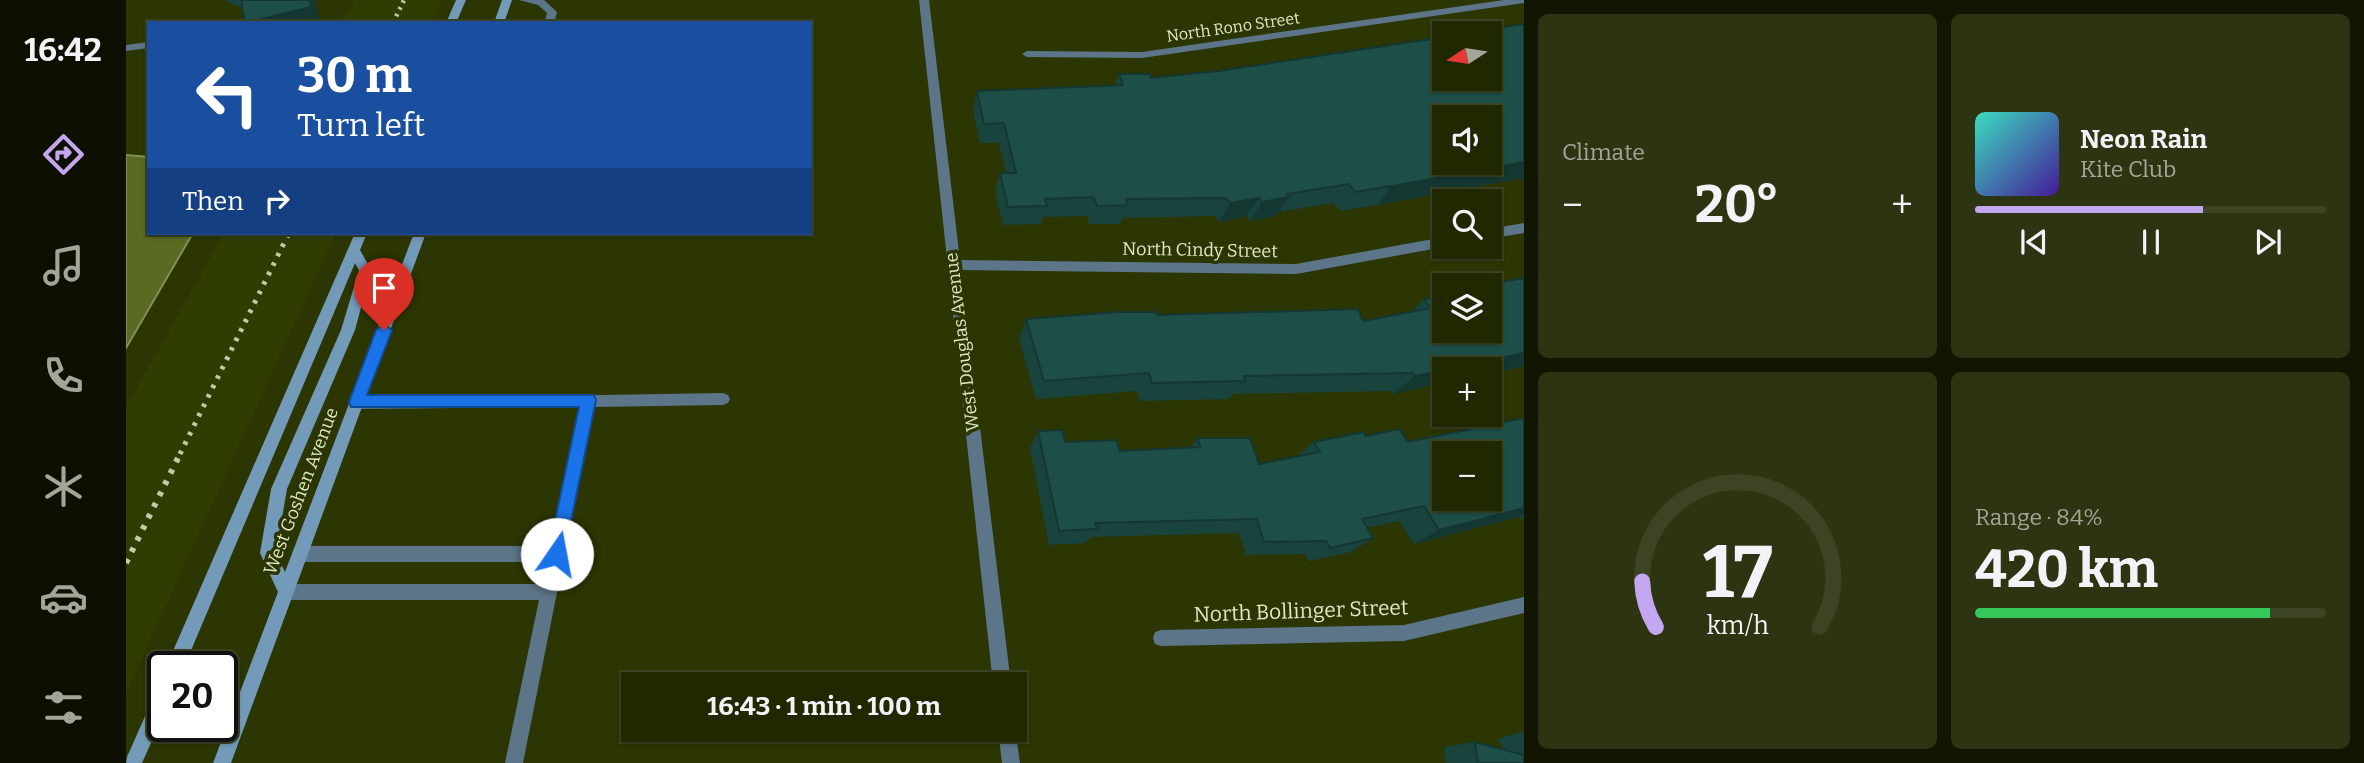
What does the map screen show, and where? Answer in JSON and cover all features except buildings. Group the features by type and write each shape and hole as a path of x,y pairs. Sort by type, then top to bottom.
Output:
{"main road":[{"path":"452,21 461,0"},
{"path":"500,21 507,0"},
{"path":"182,651 360,235"},
{"name":"West Goshen Avenue","path":"222,763 419,235"},
{"path":"286,592 268,552 279,489 348,330 365,270 354,250"},
{"path":"133,763 147,731"}],"street":[{"path":"524,0 541,2 552,12 550,21"},
{"name":"West Douglas Avenue","path":"924,0 1001,672"},
{"name":"North Rono Street","path":"1027,54 1142,55 1524,0"},
{"path":"126,48 147,45"},
{"path":"1502,232 1524,228"},
{"name":"North Cindy Street","path":"953,265 1296,269 1432,244"},
{"path":"357,402 723,399"},
{"path":"514,763 588,400"},
{"path":"300,554 557,554"},
{"path":"286,592 549,592"},
{"name":"North Bollinger Street","path":"1161,638 1404,633 1524,605"},
{"path":"1008,742 1011,763"}],"shaded area":[{"path":"354,0 442,0 433,21 343,21"},
{"path":"126,155 147,157 147,235 192,235 126,348"},
{"path":"223,235 335,235 126,693 126,407"}],"railway":[{"path":"394,21 404,0"},
{"path":"180,454 288,235"},
{"path":"126,563 181,452"}],"route":[{"path":"384,330 357,402 588,400 557,554"}]}
